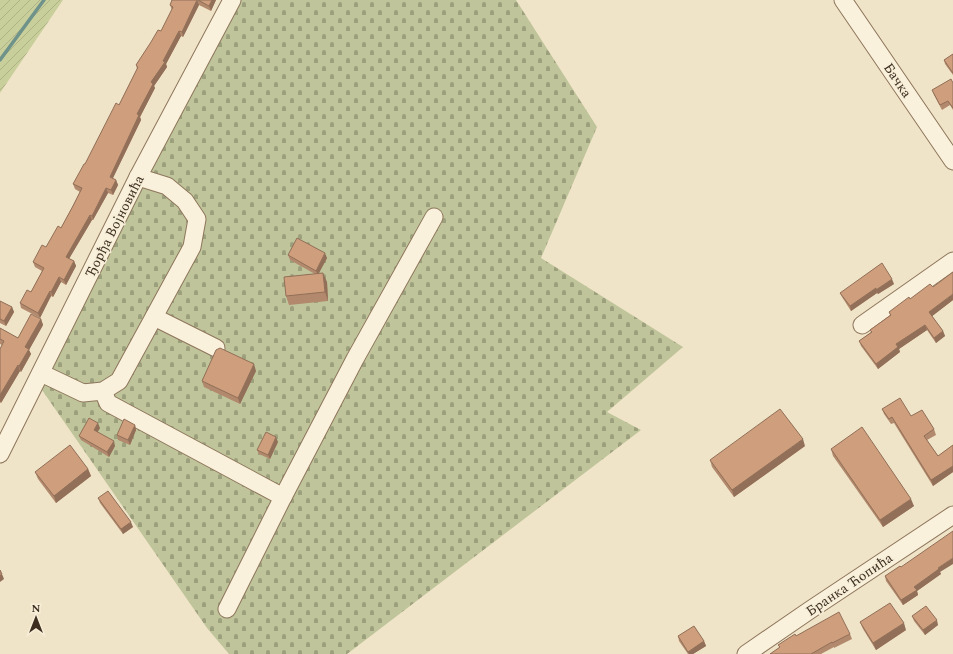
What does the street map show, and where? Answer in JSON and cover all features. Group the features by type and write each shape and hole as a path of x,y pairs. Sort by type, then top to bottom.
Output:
{"street":[{"name":"Ђорђа Војновића","path":"0,454 138,177 232,0"},
{"name":"Бачка","path":"843,0 953,161"},
{"path":"41,373 83,393 103,391 119,381 192,247 197,218 185,200 167,186 138,177"},
{"path":"228,609 283,497 354,359 434,217"},
{"path":"862,325 953,261"},
{"path":"154,317 216,348"},
{"path":"103,391 108,404 283,497"},
{"name":"Бранка Ћопића","path":"746,654 953,515"}],"green space":[{"path":"0,0 63,0 0,93"},
{"path":"237,0 516,0 597,127 541,258 683,347 607,412 641,430 347,654 229,654 207,628 42,390 124,202"}],"building":[{"path":"172,0 197,0 182,32 179,31 163,61 165,62 151,82 153,84 137,114 139,115 110,177 116,180 111,190 106,188 92,216 90,215 66,257 74,261 64,280 59,277 38,313 20,303 27,290 31,292 44,268 33,262 42,245 46,247 58,226 61,228 73,206 82,188 73,184 85,164 116,103 119,105 138,67 136,65 158,30 161,31 173,7 170,5"},
{"path":"198,0 212,0 209,6"},
{"path":"953,54 953,73 944,60"},
{"path":"951,79 953,83 953,108 948,101 940,105 932,90"},
{"path":"297,238 325,253 316,271 288,255"},
{"path":"882,263 892,279 850,306 840,293"},
{"path":"953,272 953,294 929,312 943,331 934,338 925,325 896,344 898,347 876,364 859,341 872,332 870,330 891,315 889,312 909,297 910,299 930,284 933,287"},
{"path":"323,273 325,292 286,296 284,277"},
{"path":"0,301 12,307 4,321 0,319"},
{"path":"31,314 41,319 25,347 29,349 0,395 0,349 4,341 0,339 0,328 18,338"},
{"path":"220,348 254,364 238,398 202,381 216,350"},
{"path":"900,398 911,416 922,410 934,429 924,436 938,456 953,445 953,466 931,480 892,417 889,419 882,409"},
{"path":"780,409 803,439 732,490 710,460"},
{"path":"89,418 98,423 94,430 114,441 107,452 79,436"},
{"path":"124,419 135,425 128,440 117,435"},
{"path":"862,427 911,499 880,520 831,449"},
{"path":"266,432 276,437 268,455 257,450"},
{"path":"70,445 88,469 54,496 35,472"},
{"path":"108,491 131,522 121,529 98,498"},
{"path":"953,531 953,558 914,587 917,590 901,600 885,576 900,566 901,567"},
{"path":"890,603 904,623 873,643 860,622"},
{"path":"926,606 937,620 923,630 912,616"},
{"path":"839,612 850,634 811,654 770,654 780,647 778,645 795,634 796,636"},
{"path":"694,626 704,641 688,652 678,636"}],"waterway":[{"path":"0,60 44,0"}]}
